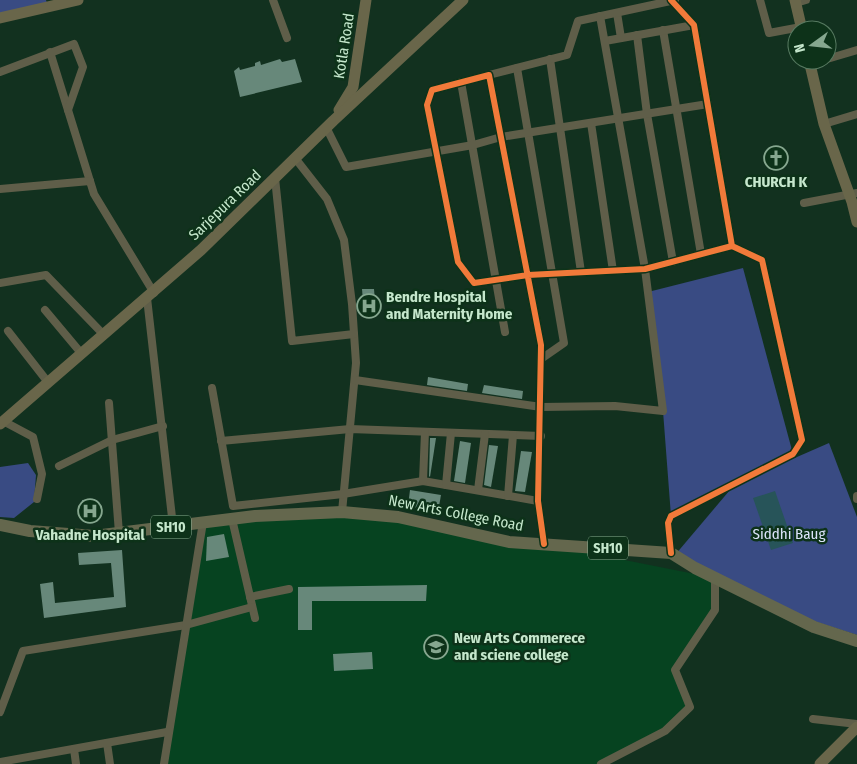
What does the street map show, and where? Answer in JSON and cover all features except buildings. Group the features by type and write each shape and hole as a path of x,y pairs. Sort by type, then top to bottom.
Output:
{"main road":[{"name":"New Arts College Road","path":"0,525 30,531 94,536 232,519 342,512 398,517 509,542 671,553 715,578 814,627 857,641"}],"street":[{"path":"0,18 58,2 78,0"},
{"path":"273,0 287,38"},
{"name":"Kotla Road","path":"330,124 353,87 366,0"},
{"name":"Sarjepura Road","path":"2,422 47,381 150,296 463,0"},
{"path":"671,553 668,523 671,516 793,454 802,440 762,260 732,246 645,269 528,275 474,283 458,262 427,105 432,90 567,55 578,21 673,0 694,24 732,246"},
{"path":"760,0 769,33 787,31"},
{"path":"799,1 801,20"},
{"path":"617,13 621,38"},
{"path":"355,380 541,407 615,406 664,411 645,269 600,16"},
{"path":"605,42 694,24"},
{"path":"663,30 701,254"},
{"path":"637,35 647,114 673,262"},
{"path":"0,72 74,44 83,67 68,110"},
{"path":"837,55 857,50"},
{"path":"50,52 94,194 150,296 172,526"},
{"path":"550,59 581,272"},
{"path":"517,68 564,343 541,359"},
{"path":"811,70 824,124 853,193 857,222"},
{"path":"489,75 542,345 538,501 544,544"},
{"path":"462,82 505,332"},
{"path":"330,124 346,167 473,145 501,137 708,104"},
{"path":"824,124 857,114"},
{"path":"590,123 613,271"},
{"path":"294,158 327,199 344,240 354,334 355,380 342,512"},
{"path":"274,178 292,341 354,334"},
{"path":"0,189 90,181"},
{"path":"804,203 853,193"},
{"path":"0,284 46,275 104,334"},
{"path":"46,310 81,353"},
{"path":"8,331 47,381"},
{"path":"212,388 233,506 344,494 423,481 538,501"},
{"path":"109,403 119,533"},
{"path":"2,422 33,437 42,474 37,499"},
{"path":"59,466 112,440 163,426"},
{"path":"221,441 350,429 541,436"},
{"path":"423,481 425,432"},
{"path":"446,485 451,433"},
{"path":"478,490 485,434"},
{"path":"508,496 513,435"},
{"path":"232,519 255,618"},
{"path":"164,764 203,522"},
{"path":"601,764 665,731 690,707 675,670 715,610 715,578"},
{"path":"250,597 289,589"},
{"path":"0,712 23,650 186,625 252,607"},
{"path":"813,719 857,725"},
{"path":"820,764 857,725"},
{"path":"0,762 10,762 43,754 168,732"},
{"path":"107,743 110,764"},
{"path":"74,749 76,764"},
{"path":"43,754 44,764"}],"shaded area":[{"path":"775,491 793,543 771,550 753,498"},
{"name":"New Arts Commerece and sciene college","path":"342,512 544,544 715,578 715,610 675,670 690,707 665,731 601,764 164,764 203,522"}],"green space":[{"path":"0,0 46,0 49,9 0,20"},
{"path":"743,268 793,454 671,516 663,411 648,292"},
{"name":"Siddhi Baug","path":"829,443 857,517 857,635 807,619 675,555 735,484"},
{"path":"28,463 36,475 34,502 14,518 0,517 0,467"}],"cycle path":[{"path":"671,0 694,25 732,246 762,260 802,440 793,454 671,516 668,523 671,553"},
{"path":"544,544 538,501 541,345 489,75 432,90 427,105 458,262 474,283 528,275 645,269 732,246"}],"place":[{"name":"CHURCH K","path":"776,158"},
{"name":"Bendre Hospital and Maternity Home","path":"369,306"},
{"name":"Vahadne Hospital","path":"90,511"},
{"name":"New Arts Commerece and sciene college","path":"436,647"}]}
